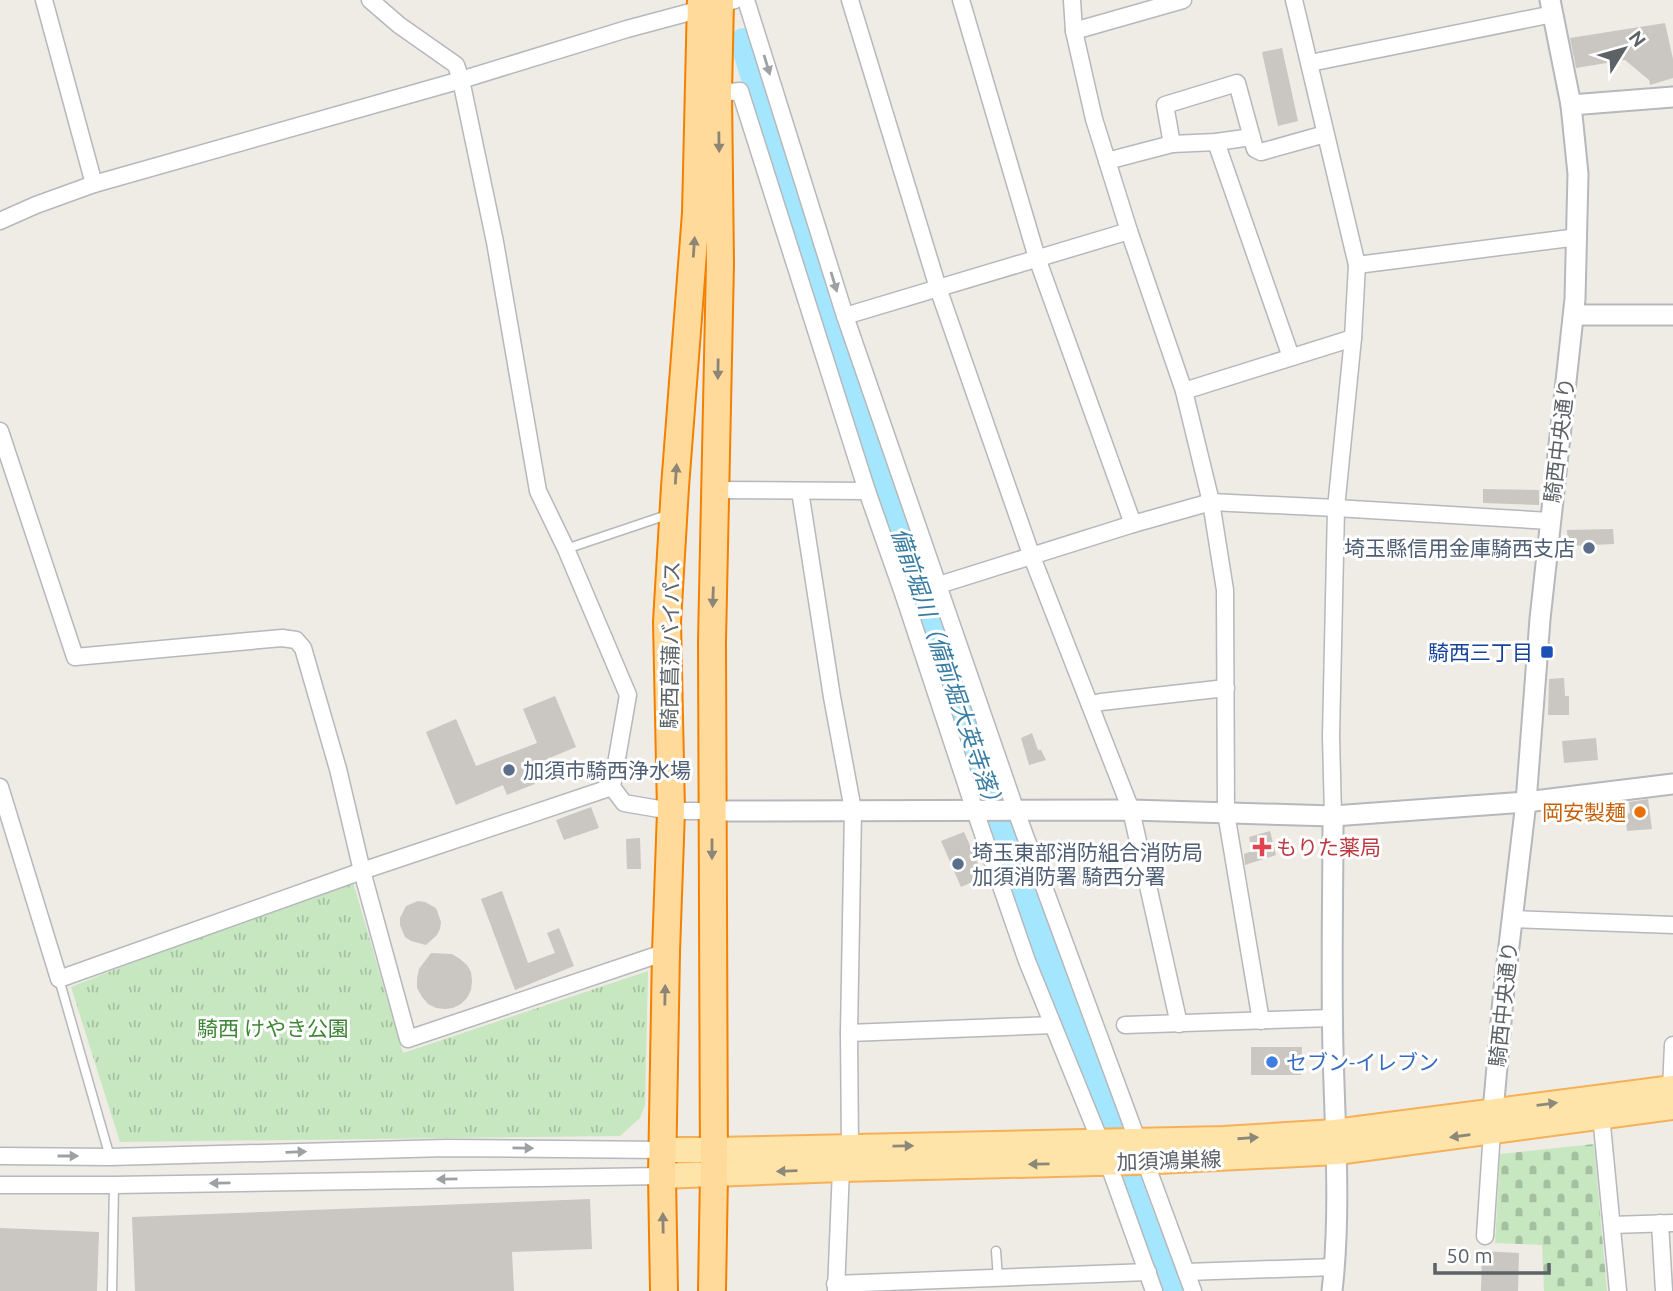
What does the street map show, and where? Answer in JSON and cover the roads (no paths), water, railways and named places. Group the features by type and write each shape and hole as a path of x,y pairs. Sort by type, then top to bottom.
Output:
{"highway":[{"name":"騎西菖蒲バイパス","path":"712,1291 712,641 720,264 716,3"},
{"name":"騎西菖蒲バイパス","path":"664,1291 666,952 671,811 667,622 696,213 716,3"}],"main road":[{"name":"加須鴻巣線","path":"663,1163 1138,1152 1336,1142 1672,1095"},
{"name":"加須鴻巣線","path":"1492,1121 1601,1115 1672,1095"}],"street":[{"path":"44,0 94,184"},
{"path":"370,0 399,25 456,65 461,80 495,242 538,491 566,549 628,695 612,787 624,803 671,811 1131,810 1333,816 1526,802 1673,784"},
{"path":"747,0 845,316 1013,811 1138,1152 1194,1291"},
{"path":"850,0 938,288 1032,556 1131,810 1179,1024"},
{"path":"961,0 1037,258 1133,524"},
{"path":"1072,0 1074,31 1094,119 1184,391 1211,502 1226,590 1226,813 1261,1021"},
{"path":"1074,31 1183,0"},
{"path":"1294,0 1357,265 1353,338 1336,508 1331,736 1332,1018 1336,1142 1335,1267 1332,1291"},
{"path":"0,221 94,184 461,80 716,3"},
{"path":"1310,63 1552,7"},
{"name":"騎西中央通り","path":"1492,1121 1511,919 1526,802 1540,619 1574,315 1578,174 1571,105 1552,7"},
{"path":"1172,144 1165,105 1237,83 1255,149 1261,152 1325,134"},
{"path":"718,93 740,92 867,491 906,595 975,811 1027,961 1104,1152 1154,1291"},
{"path":"1571,105 1673,97"},
{"path":"1107,161 1172,144 1252,137"},
{"path":"1216,142 1291,357"},
{"path":"845,316 1129,231"},
{"path":"1357,265 1578,237"},
{"path":"1574,315 1673,315"},
{"path":"1184,391 1353,338"},
{"path":"0,430 75,657 282,638 296,640 303,648 338,769 362,871 408,1039 666,952"},
{"path":"716,490 867,491"},
{"path":"800,491 853,810 845,1158 836,1287 932,1286 999,1278 1148,1272"},
{"path":"906,595 1211,502 1550,521"},
{"path":"1090,705 1226,688"},
{"path":"0,787 59,978 362,871 612,787"},
{"path":"1511,919 1673,925"},
{"path":"1125,1025 1332,1018"},
{"path":"849,1033 1053,1025"},
{"path":"1672,1095 1673,1045"},
{"path":"1601,1115 1618,1291"},
{"path":"1485,1236 1492,1121"},
{"path":"0,1156 110,1157 446,1147 663,1163"},
{"path":"110,1157 114,1185"},
{"path":"0,1185 114,1185 663,1163"},
{"path":"1612,1225 1666,1223 1664,1291"},
{"path":"1186,1272 1335,1267"}],"lane":[{"path":"566,549 673,513"},
{"path":"59,978 110,1157"},
{"path":"112,1291 114,1185"},
{"path":"996,1251 999,1278"}],"waterway":[{"name":"備前堀川（備前堀大英寺落）","path":"744,42 837,343 964,720 1140,1216 1170,1291"}],"place":[{"name":"埼玉縣信用金庫騎西支店","path":"1589,548"},
{"name":"騎西三丁目","path":"1547,652"},
{"name":"加須市騎西浄水場","path":"509,770"},
{"name":"岡安製麺","path":"1640,812"},
{"name":"もりた薬局","path":"1262,847"},
{"name":"埼玉東部消防組合消防局 加須消防署 騎西分署","path":"958,864"},
{"name":"セブン-イレブン","path":"1272,1062"}],"park label":[{"name":"騎西 けやき公園","path":"273,1028"}]}
